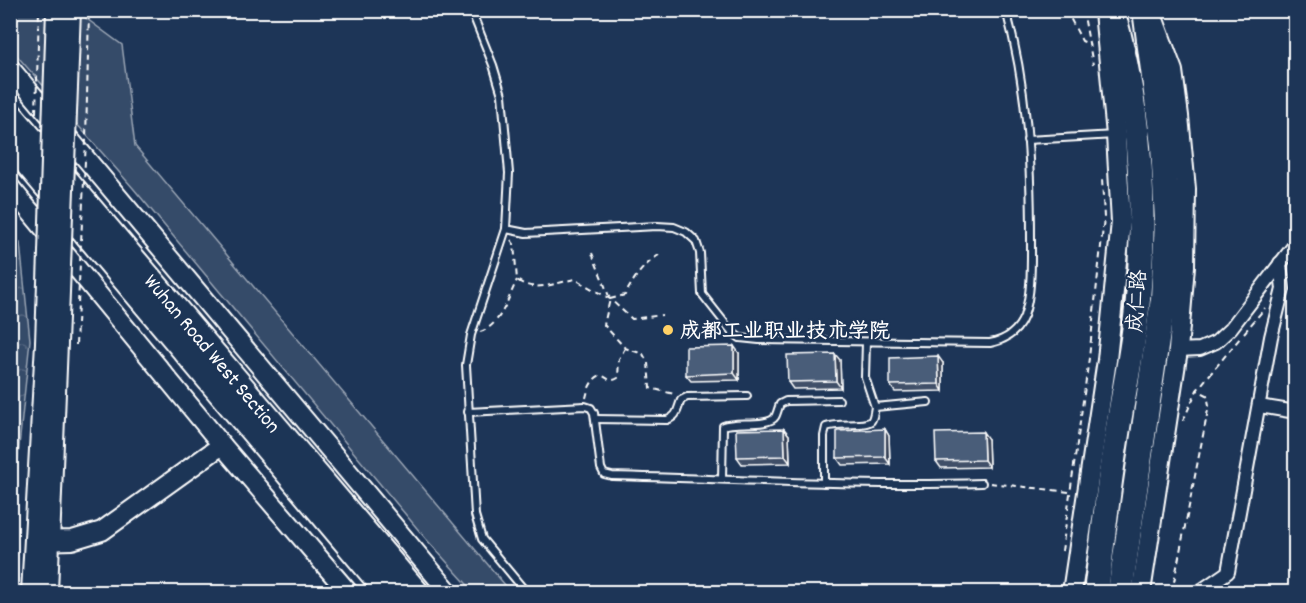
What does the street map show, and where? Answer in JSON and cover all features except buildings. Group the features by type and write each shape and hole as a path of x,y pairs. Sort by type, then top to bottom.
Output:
{"highway":[{"name":"成仁路","path":"1096,592 1117,435 1132,348 1138,297 1141,221 1139,147 1125,55 1112,10"},
{"name":"成仁路","path":"1120,592 1163,299 1167,232 1163,145 1145,10"},
{"name":"Wuhan Road West Section","path":"10,114 416,592"},
{"name":"Wuhan Road West Section","path":"10,143 388,592"}],"main road":[{"path":"56,10 60,344"},
{"path":"31,592 43,541 60,344 71,10"},
{"path":"1072,592 1107,360 1121,222 1116,135 1104,10"},
{"path":"1141,592 1178,350 1185,266 1186,189 1173,71 1150,10"},
{"path":"10,68 449,592"},
{"path":"10,187 222,445 348,592"},
{"path":"43,541 72,540 102,531 222,445"},
{"path":"43,541 48,592"}],"street":[{"path":"1178,350 1200,349 1216,342 1231,328 1296,243"},
{"path":"1199,592 1227,572 1282,289 1280,263"},
{"path":"1259,406 1296,412"}],"lane":[{"path":"471,10 493,65 502,95 509,173 506,229 471,335 466,365 477,528 482,539 526,592"},
{"path":"506,229 526,233 674,227 686,232 696,241 700,254 702,294 732,332 740,338 866,342 990,343 1003,341 1014,333 1023,318 1028,303 1031,261 1024,92 1006,10"},
{"path":"1027,140 1116,135"},
{"path":"824,483 826,427 832,424 867,423 872,419 875,406 865,377 866,342"},
{"path":"595,419 667,420 674,417 681,400 687,398 747,396"},
{"path":"722,479 723,426 730,423 768,423 775,419 780,404 786,400 839,400"},
{"path":"875,406 928,402"},
{"path":"468,412 585,406 591,408 594,413 601,468 604,474 824,483 928,485 982,483"}],"path":[{"path":"60,344 86,140 88,10"},
{"path":"1066,10 1082,41 1089,44"},
{"path":"1083,10 1093,65"},
{"path":"1061,559 1089,358 1104,218 1102,171"},
{"path":"471,335 487,330 500,316 517,280 514,244 506,229"},
{"path":"592,253 610,299 604,325 625,348 643,354 648,363 650,388 674,394 681,400"},
{"path":"610,299 625,295 633,280 648,262 659,255"},
{"path":"517,280 524,285 537,287 575,279 610,299 632,319 662,315"},
{"path":"1181,425 1197,390 1282,289"},
{"path":"585,406 589,388 596,377 601,375 614,381 618,378 619,359 625,348"},
{"path":"1172,592 1209,405 1207,395 1197,390"},
{"path":"982,483 1070,492"}],"green space":[{"path":"10,11 76,11 122,45 135,146 511,592 474,592 426,539 133,188 11,49"},
{"path":"11,232 20,243 30,340 11,513"}],"place":[{"name":"成都工业职业技术学院","path":"668,330"}]}
